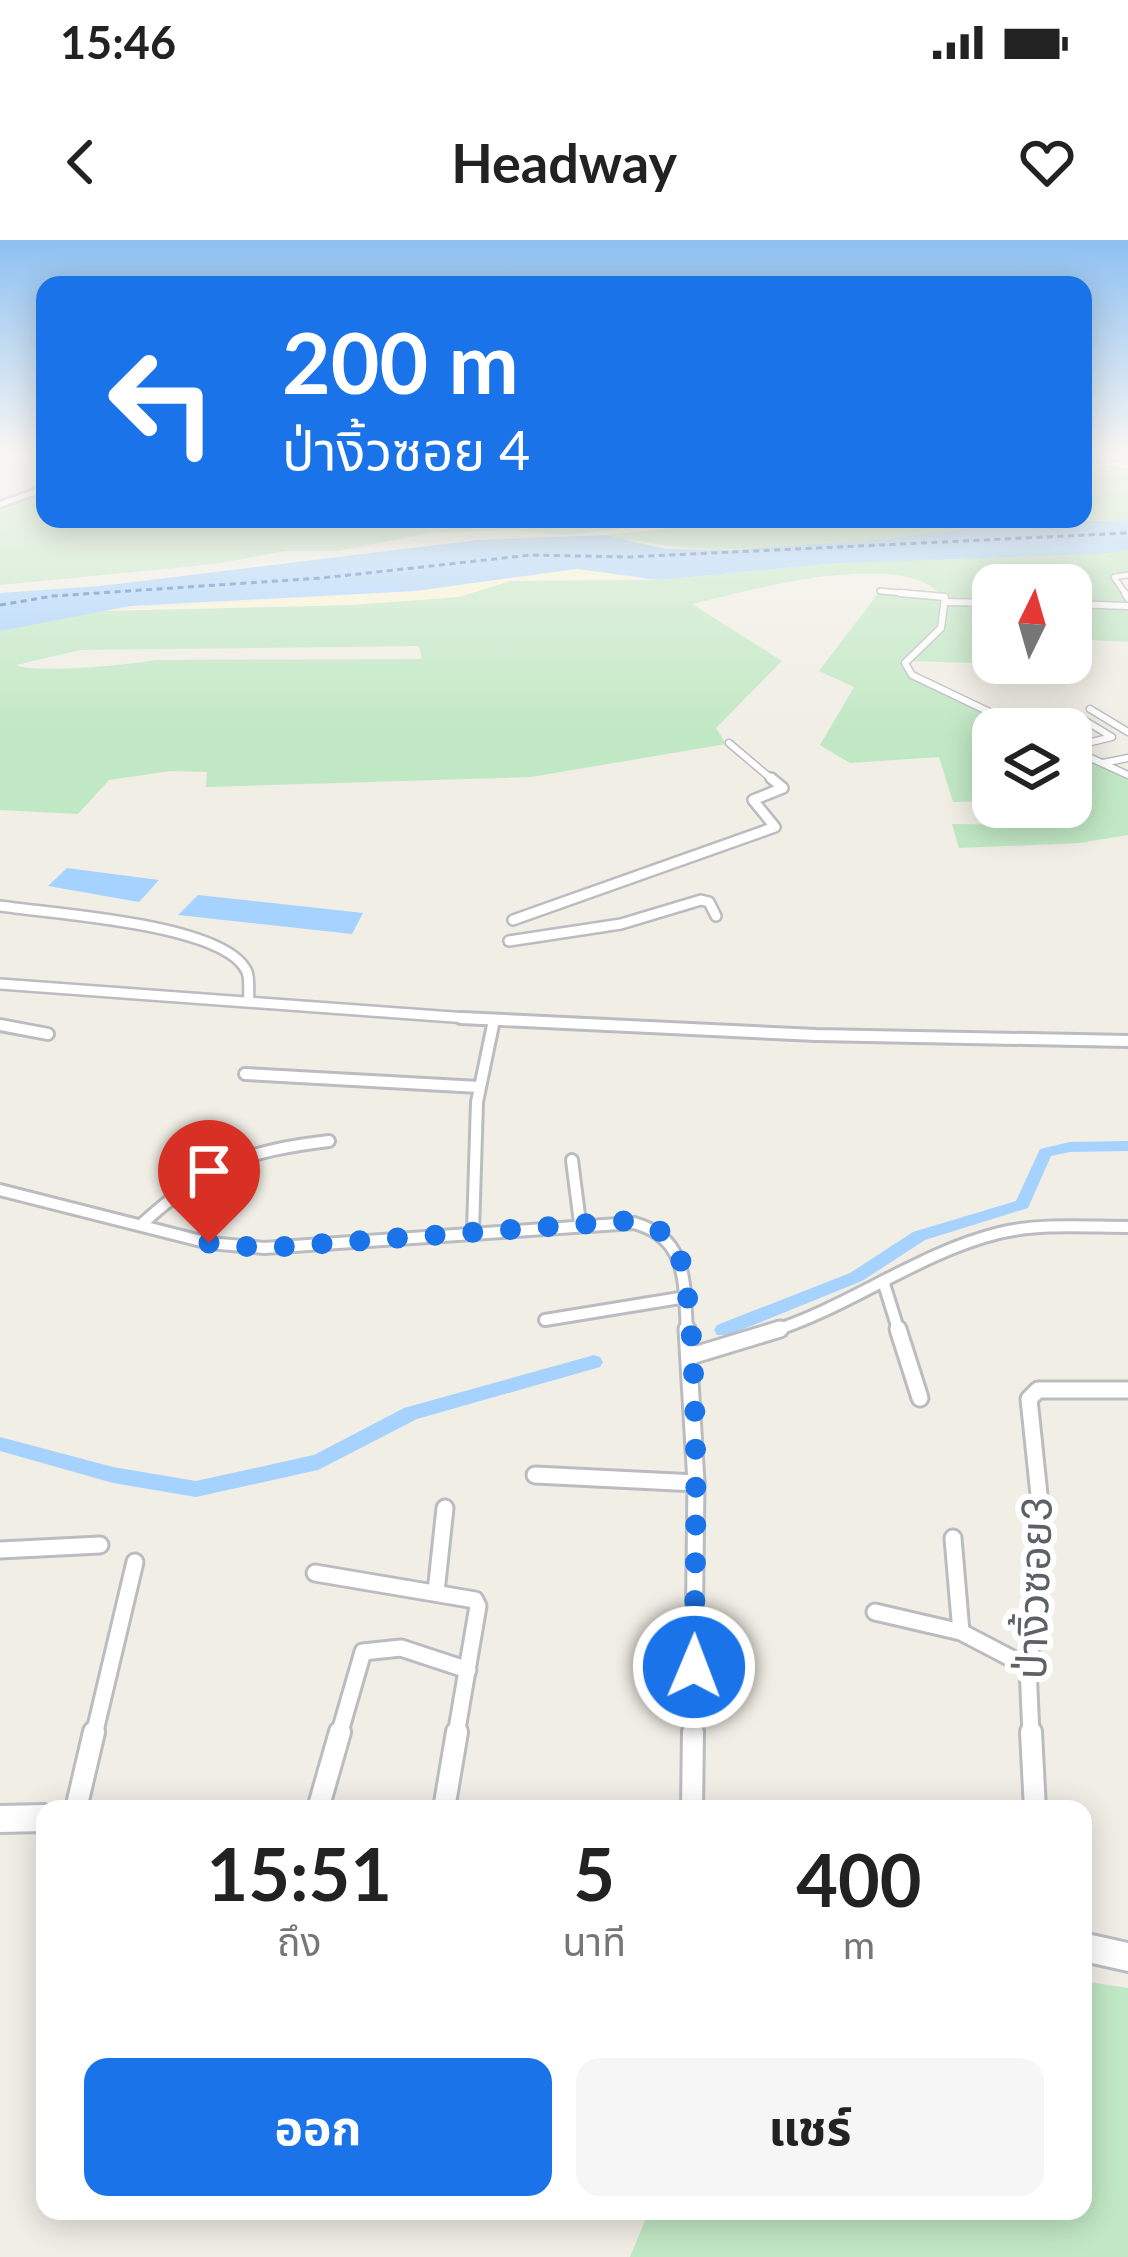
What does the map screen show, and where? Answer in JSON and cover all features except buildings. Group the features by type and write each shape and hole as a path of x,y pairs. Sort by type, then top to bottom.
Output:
{"street":[{"path":"1092,603 1128,602 1114,577 1128,574"},
{"path":"880,590 945,597 941,628 905,663 912,675 980,708"},
{"path":"946,602 972,603"},
{"path":"1092,710 1128,732"},
{"path":"1092,725 1112,737 1092,742"},
{"path":"513,920 775,827 753,800 783,788 729,743"},
{"path":"1102,764 1128,758"},
{"path":"1092,759 1128,775"},
{"path":"509,941 621,924 700,900 709,902 716,916"},
{"path":"0,905 214,942 243,966 249,1000"},
{"path":"0,984 494,1020 817,1035 1128,1041"},
{"path":"473,1231 479,1087 494,1020"},
{"path":"0,1025 48,1034"},
{"path":"245,1073 479,1087"},
{"path":"142,1224 184,1183 217,1162 253,1149 329,1141"},
{"path":"572,1160 580,1223"},
{"path":"0,1190 209,1243 264,1248 623,1221 646,1225 672,1238 683,1264 696,1483 692,1800"},
{"path":"691,1356 812,1319 997,1233 1128,1227"},
{"path":"884,1284 920,1398"},
{"path":"545,1320 686,1297"},
{"name":"ป่างิ้วซอย3","path":"1035,1800 1028,1666 1040,1588 1041,1514 1029,1399 1038,1390 1128,1390"},
{"path":"535,1475 696,1483"},
{"path":"436,1592 445,1508"},
{"path":"953,1538 961,1632"},
{"path":"0,1550 100,1545"},
{"path":"78,1800 135,1562"},
{"path":"315,1573 468,1596 478,1606 446,1800"},
{"path":"875,1612 961,1632 1028,1666"},
{"path":"321,1800 363,1652 376,1644 392,1646 468,1670"},
{"path":"0,1819 36,1819"},
{"path":"1092,1950 1128,1957"}],"green space":[{"path":"0,546 363,546 285,551 216,564 0,585"},
{"path":"677,546 805,546 757,549"},
{"path":"1128,550 1128,575 1113,575 1128,596 1128,642 1092,640 1092,564 972,564 972,663 907,661 912,675 981,708 972,708 972,802 953,802 939,757 850,763 820,745 854,687 819,671 880,591 943,597 923,582 861,573 785,583 692,604 782,661 716,728 726,744 531,777 206,787 207,772 170,771 109,780 78,814 0,810 0,631 93,611 350,605 459,597 510,581 659,580 839,563","holes":["419,646 422,659 155,660 61,669 16,665 80,650"]},
{"path":"1092,759 1128,775 1128,835 1079,843 959,848 952,824 1092,828"},
{"path":"1092,1982 1128,1988 1128,2257 630,2257 645,2220 1092,2220"}],"sand":[{"path":"577,569 646,578 510,581 459,597 350,605 93,611 415,591"}],"water":[{"path":"428,546 730,550 1128,546 1128,550 1099,554 839,563 659,580 577,569 415,591 130,606 0,631 0,593 101,586"},
{"path":"67,868 159,880 139,902 48,886"},
{"path":"198,895 363,913 352,934 178,915"}],"waterway":[{"path":"723,1330 856,1277 919,1236 1022,1204 1045,1152 1128,1146"},
{"path":"0,1444 113,1475 196,1489 318,1462 411,1413 594,1362"}],"ferry route":[{"path":"0,605 53,596 322,578 531,555 628,557 855,546"}],"route":[{"path":"209,1243 264,1248 623,1221 646,1225 672,1238 683,1264 691,1356 696,1483 694,1667"}]}
